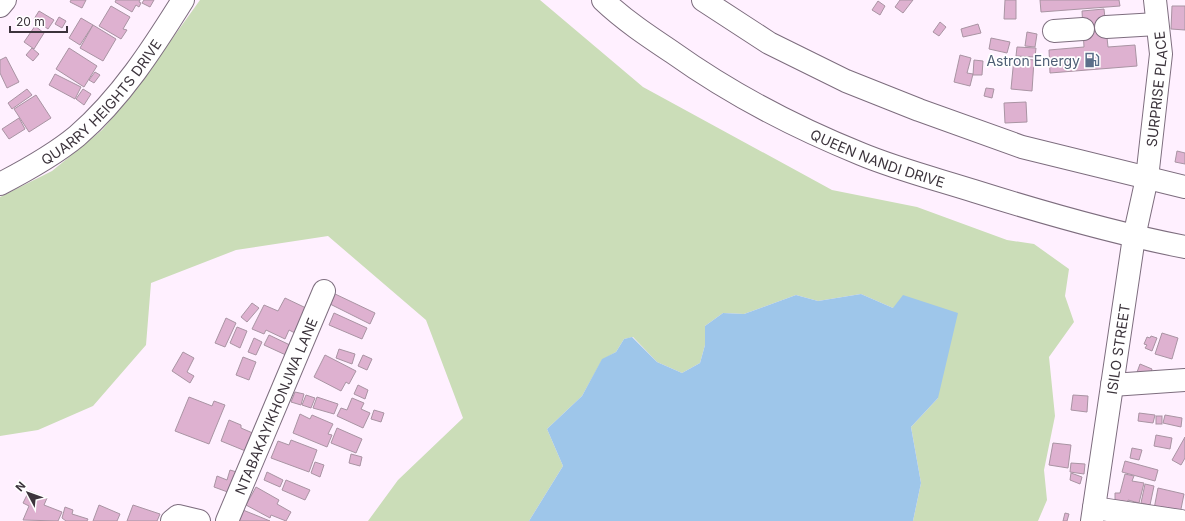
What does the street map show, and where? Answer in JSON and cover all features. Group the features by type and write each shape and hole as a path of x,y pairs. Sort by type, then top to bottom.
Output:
{"main road":[{"path":"0,6 5,0"},
{"name":"QUARRY HEIGHTS DRIVE","path":"0,184 52,154 77,136 106,108 128,82 183,0"},
{"name":"QUEEN NANDI DRIVE","path":"603,0 649,37 700,72 745,100 798,127 862,155 1045,213 1134,237 1185,247"},
{"path":"703,0 769,43 846,81 970,130 1022,147 1185,187"},
{"name":"SURPRISE PLACE","path":"1147,178 1161,54 1155,0"},
{"path":"1106,27 1157,24"},
{"path":"1054,31 1083,29"},
{"name":"ISILO STREET","path":"1093,514 1134,237 1147,178"},
{"name":"NTABAKAYIKHONJWA LANE","path":"227,521 324,291"},
{"path":"1112,385 1185,380"},
{"path":"1093,514 1181,521"},
{"path":"172,521 178,516 199,521"}],"green space":[{"path":"200,0 540,0 643,87 832,190 917,207 1007,240 1034,244 1069,269 1065,296 1074,322 1049,357 1055,416 1044,470 1047,500 1038,521 913,521 921,483 911,427 938,398 893,308 861,294 818,301 796,295 744,314 723,313 705,326 705,345 700,363 682,373 657,362 633,337 624,339 616,352 602,360 582,396 547,429 563,466 529,521 368,521 398,480 463,418 426,320 328,236 236,250 151,283 146,345 93,406 38,430 0,436 0,197 52,171 102,130 131,96"}],"water":[{"path":"861,294 893,308 903,295 958,313 938,398 911,427 921,483 913,521 529,521 563,466 547,429 582,396 602,359 616,352 624,339 632,337 657,362 682,373 700,363 705,345 705,326 723,313 744,314 796,295 818,301"}],"building":[{"path":"71,0 86,0 82,8 70,2"},
{"path":"116,0 140,0 139,2 141,3 139,7 136,5 132,12 115,2"},
{"path":"144,0 154,0 150,7 142,3"},
{"path":"900,0 913,0 903,13 895,7"},
{"path":"1005,0 1016,0 1016,19 1004,19"},
{"path":"1040,0 1119,0 1120,6 1041,12"},
{"path":"878,1 885,6 880,15 872,10"},
{"path":"111,6 130,17 123,29 127,30 121,39 99,26"},
{"path":"1172,6 1185,6 1185,30 1171,29"},
{"path":"1104,9 1108,47 1135,45 1137,66 1050,73 1049,50 1084,47 1082,11"},
{"path":"39,11 54,20 48,29 34,19"},
{"path":"59,17 66,21 62,28 55,24"},
{"path":"81,18 93,25 80,45 69,38"},
{"path":"940,22 946,27 939,36 933,32"},
{"path":"978,24 981,33 963,37 961,29"},
{"path":"93,25 116,39 103,61 80,48"},
{"path":"35,26 44,33 34,49 24,42"},
{"path":"1027,32 1037,34 1035,47 1025,46"},
{"path":"991,38 1010,42 1007,53 989,49"},
{"path":"1017,47 1036,48 1035,57 1016,56"},
{"path":"32,48 39,54 33,61 26,55"},
{"path":"69,48 97,66 84,87 56,69"},
{"path":"960,55 971,58 967,73 973,74 970,86 954,82"},
{"path":"6,57 19,82 7,88 0,73 0,60"},
{"path":"1014,58 1034,60 1032,91 1011,89"},
{"path":"974,60 983,61 982,75 973,75"},
{"path":"95,72 100,75 94,83 89,80"},
{"path":"55,74 81,87 75,99 49,85"},
{"path":"986,88 994,89 992,98 984,96"},
{"path":"27,89 32,95 12,109 8,103"},
{"path":"83,89 91,94 84,105 76,99"},
{"path":"36,95 51,118 29,132 14,109"},
{"path":"1026,102 1027,122 1005,123 1004,103"},
{"path":"19,118 25,129 9,139 2,129"},
{"path":"1177,151 1185,153 1185,164 1175,162"},
{"path":"333,293 375,313 370,324 328,303"},
{"path":"285,298 306,308 295,333 289,330 285,339 266,330 264,334 252,329 264,305 278,311"},
{"path":"252,303 259,308 247,322 241,317"},
{"path":"334,313 367,328 362,339 329,325"},
{"path":"226,318 236,323 225,347 215,343"},
{"path":"237,327 247,331 240,348 230,343"},
{"path":"1162,333 1178,338 1172,359 1155,354"},
{"path":"269,335 292,346 288,356 264,345"},
{"path":"1151,336 1157,338 1152,351 1145,348 1147,345 1144,344 1147,337 1150,338"},
{"path":"254,338 262,342 256,355 248,352"},
{"path":"339,349 355,354 352,364 336,358"},
{"path":"183,352 194,358 187,372 194,376 190,383 172,371"},
{"path":"325,355 356,371 349,384 346,382 341,391 314,377"},
{"path":"363,355 372,359 367,370 358,366"},
{"path":"243,357 256,362 249,380 236,375"},
{"path":"1140,364 1152,369 1150,376 1136,375"},
{"path":"358,385 368,390 365,399 354,394"},
{"path":"295,392 304,394 301,405 291,402"},
{"path":"306,395 315,398 311,408 302,405"},
{"path":"1073,395 1088,396 1087,412 1071,410"},
{"path":"189,397 212,406 214,401 225,405 209,444 175,431"},
{"path":"317,397 338,404 334,414 313,408"},
{"path":"352,398 364,403 361,409 370,413 363,428 337,416 341,408 347,410"},
{"path":"374,410 384,413 381,422 371,419"},
{"path":"1139,413 1155,415 1153,423 1138,421"},
{"path":"300,414 310,419 312,415 333,424 328,434 332,435 327,447 293,433"},
{"path":"1165,415 1182,418 1181,427 1163,423"},
{"path":"1156,416 1162,416 1162,424 1156,424"},
{"path":"229,420 241,425 241,428 255,434 248,452 221,441"},
{"path":"337,428 362,439 356,453 331,443"},
{"path":"1156,435 1172,438 1170,449 1154,446"},
{"path":"1185,437 1185,458 1181,465 1172,460"},
{"path":"291,440 317,450 309,472 271,458 278,441 289,445"},
{"path":"1053,443 1071,445 1068,468 1049,465"},
{"path":"1132,448 1142,450 1139,460 1130,458"},
{"path":"351,454 362,457 360,466 349,463"},
{"path":"1125,461 1158,470 1155,481 1122,472"},
{"path":"315,462 324,465 320,477 311,473"},
{"path":"1071,463 1085,464 1084,474 1070,472"},
{"path":"230,470 240,473 233,494 214,487 217,476 227,480"},
{"path":"267,472 283,480 280,487 264,480"},
{"path":"1071,473 1082,477 1080,484 1070,480"},
{"path":"1125,474 1134,476 1132,481 1144,483 1139,503 1128,500 1127,504 1115,504 1115,493 1120,493"},
{"path":"286,480 310,490 305,500 282,490"},
{"path":"1145,484 1154,486 1150,505 1141,503"},
{"path":"256,487 279,500 277,504 291,512 286,521 271,515 270,518 246,505"},
{"path":"1158,488 1184,494 1180,514 1154,509"},
{"path":"29,491 47,498 44,505 62,512 58,521 23,520 29,506 23,503"},
{"path":"99,505 120,514 117,521 93,521"},
{"path":"133,505 160,514 157,521 127,521"},
{"path":"65,507 73,510 72,514 88,519 87,521 66,521 62,518"},
{"path":"243,510 270,521 238,521"},
{"path":"1065,513 1069,514 1067,521 1063,521"}],"place":[{"name":"Astron Energy","path":"1092,60"}]}
